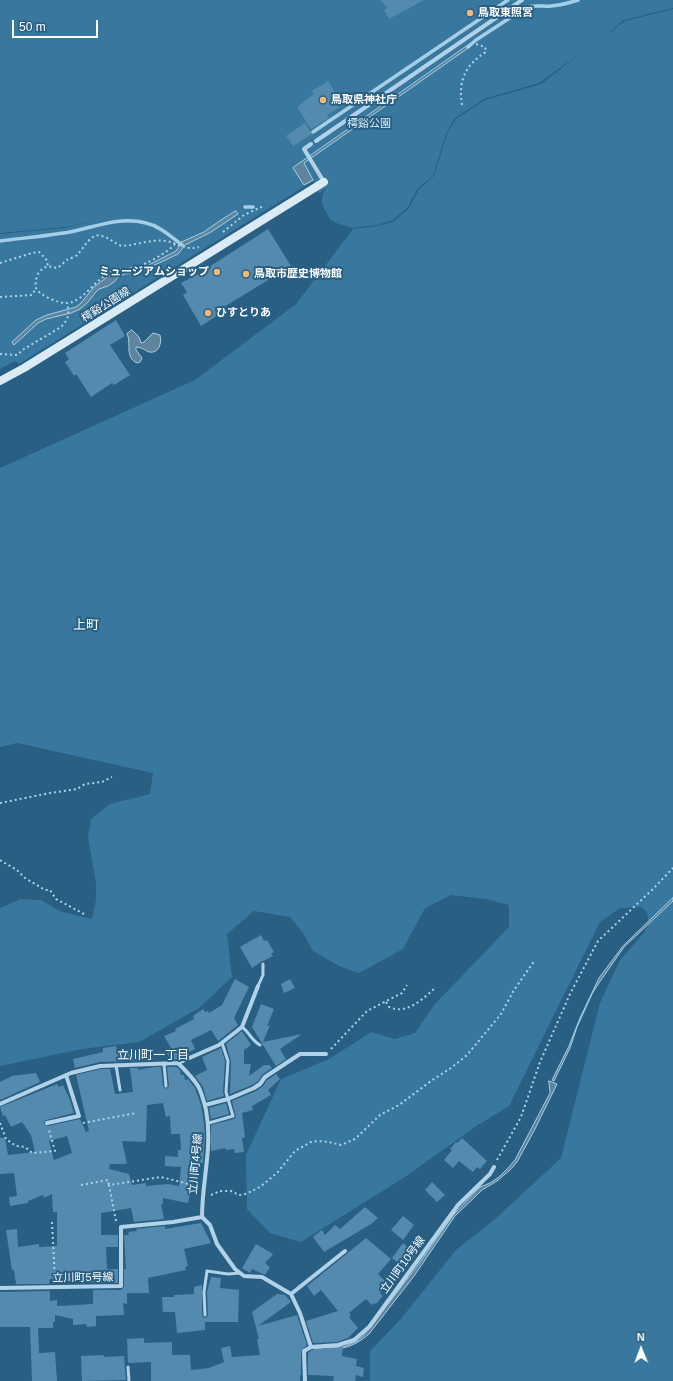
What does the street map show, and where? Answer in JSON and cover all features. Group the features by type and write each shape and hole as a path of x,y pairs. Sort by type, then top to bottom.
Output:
{"main road":[{"name":"樗谿公園線","path":"0,381 31,364 324,182"}],"street":[{"path":"316,141 522,0"},
{"path":"311,144 304,149 324,182"},
{"path":"0,1104 66,1075 100,1066 178,1063 222,1043 242,1026 258,986"},
{"path":"205,1105 228,1098 257,1086 265,1077 300,1054 326,1054"},
{"name":"立川町4号線","path":"178,1063 199,1087 209,1123 209,1151 202,1199 202,1217"},
{"path":"47,1123 79,1116 66,1075"},
{"name":"立川町10号線","path":"311,1347 338,1345 354,1340 369,1327 458,1205 490,1174 494,1167"},
{"path":"120,1227 173,1222 202,1217 210,1225 217,1244 222,1252 240,1273 244,1276 262,1277 291,1294 300,1313 311,1347 304,1351 305,1381"},
{"name":"立川町5号線","path":"0,1288 121,1286 120,1227"},
{"path":"291,1294 345,1251"}],"lane":[{"path":"258,986 263,975 263,964"},
{"path":"242,1026 249,1032 255,1042 260,1045"},
{"path":"209,1123 234,1116 225,1085 228,1061 222,1043"},
{"path":"164,1064 166,1086"},
{"path":"116,1065 120,1090"},
{"path":"205,1315 204,1292 207,1271 228,1274 240,1273"},
{"path":"128,1367 129,1381"}],"path":[{"path":"462,105 460,85 462,78 466,70 486,52 485,47 472,42 467,37"},
{"path":"222,233 244,214 261,207 268,217"},
{"path":"0,297 32,295 36,288 38,274 41,270 48,266 57,268 65,261 78,255 85,245 98,235 122,246 160,240 168,241 187,248 202,246"},
{"path":"36,288 53,300 67,304 77,300 96,282 109,273 118,269 136,267 165,253 176,245"},
{"path":"0,263 39,252 46,259 48,266"},
{"path":"0,354 17,355 24,349 61,327 66,322 68,317 67,304"},
{"path":"0,803 77,789 86,784 102,782 112,777"},
{"path":"0,860 45,890 50,890 56,899 84,914"},
{"path":"494,1167 521,1117 540,1062 570,994 598,940 654,888 673,868"},
{"path":"206,1198 220,1191 231,1191 239,1194 245,1194 252,1191 277,1173 295,1151 306,1144 318,1141 341,1145 355,1140 380,1115 399,1105 431,1081 452,1068 467,1055 501,1014 514,990 535,960"},
{"path":"326,1054 367,1011 402,993 407,986"},
{"path":"386,1002 389,1007 392,1008 408,1007 421,1002 436,988"},
{"path":"79,1116 81,1123 136,1113"},
{"path":"0,1123 6,1139 16,1146 25,1147 32,1152 55,1151 47,1123"},
{"path":"109,1185 161,1177 204,1188"},
{"path":"81,1185 108,1180 117,1226 120,1227"},
{"path":"52,1222 55,1288"}],"green space":[{"name":"樗谿公園","path":"0,0 673,0 673,8 624,20 602,38 625,21 673,9 673,1381 370,1381 370,1351 400,1320 456,1250 494,1220 561,1158 600,1003 620,960 649,925 647,912 641,907 620,908 600,922 509,1106 475,1127 405,1177 301,1242 270,1233 247,1209 246,1155 281,1079 329,1059 371,1032 395,1039 415,1033 434,1005 509,927 509,905 486,899 451,895 425,908 403,949 359,973 341,967 313,951 303,933 290,917 254,911 227,934 232,977 199,1008 139,1042 82,1049 0,1066 0,908 21,899 41,900 62,912 92,919 96,900 96,883 88,837 91,819 110,804 150,794 153,773 17,743 0,747 0,468 195,380 296,304 353,229 377,226 393,222 409,208 419,189 434,176 447,134 456,119 485,100 541,84 581,53 539,83 484,99 455,118 446,134 433,176 418,188 408,207 393,220 377,225 353,228 336,223 330,219 322,202 323,194 326,188 319,193 313,181 19,364 15,361 0,369 0,234 64,228 94,221 65,227 0,233"}],"shaded area":[{"path":"470,44 471,46 304,163 313,180 304,185 293,168"},
{"path":"236,211 238,214 211,232 185,245 178,254 140,272 125,274 118,277 108,286 99,289 80,309 71,313 46,319 38,323 14,345 12,342 36,320 47,315 76,307 94,287 107,277 114,273 141,269 176,251 179,243 204,232"},
{"path":"132,330 139,337 141,343 153,333 160,335 161,338 159,347 155,351 149,352 136,347 136,350 142,358 140,362 137,363 133,360 129,353 129,341 127,334"},
{"path":"673,898 673,901 624,947 593,992 577,1027 570,1048 554,1081 552,1080 569,1046 580,1018 599,978 623,946"},
{"path":"549,1081 557,1084 517,1162 497,1181 482,1190 455,1216 414,1276 369,1334 356,1343 344,1348 315,1351 315,1348 343,1347 357,1341 363,1336 418,1265 454,1214 480,1187 499,1177 515,1160 550,1093"}],"building":[{"path":"380,0 424,0 389,19 384,10 388,8"},
{"name":"鳥取県神社庁","path":"328,81 343,105 327,115 329,118 311,129 297,107 314,94 312,91"},
{"path":"305,123 312,134 293,146 286,136"},
{"path":"268,229 291,266 224,307 226,310 201,326 183,295 187,292 181,283 198,274"},
{"path":"116,320 125,336 110,345 130,375 114,385 112,383 91,397 76,374 74,376 65,362 69,359 65,353"},
{"path":"261,935 264,941 267,940 274,952 271,954 273,956 252,968 240,947"},
{"path":"235,979 249,987 234,1018 238,1025 218,1041 211,1030 191,1040 195,1049 179,1057 179,1059 171,1060 166,1051 171,1048 164,1036 176,1031 175,1029 194,1019 193,1016 203,1009 205,1012 208,1011 209,1013 222,1005"},
{"path":"290,979 295,988 284,993 281,984"},
{"path":"261,1004 274,1009 267,1026 270,1025 263,1042 302,1034 280,1049 286,1059 276,1066 252,1027"},
{"path":"242,1031 251,1045 244,1050 244,1064 251,1064 249,1076 264,1065 269,1065 272,1068 263,1074 258,1081 252,1085 230,1094 231,1061 226,1044"},
{"path":"116,1046 117,1051 136,1049 138,1061 100,1062 75,1068 73,1059 103,1052 103,1048"},
{"path":"221,1048 225,1061 224,1096 207,1101 203,1087 195,1076 207,1070 202,1057"},
{"path":"161,1067 163,1086 166,1089 169,1086 167,1067 177,1067 180,1070 181,1075 184,1075 185,1080 188,1079 195,1088 201,1105 205,1137 203,1163 197,1163 188,1203 163,1198 163,1204 161,1204 164,1219 134,1222 131,1208 101,1213 101,1235 118,1235 118,1247 106,1247 107,1269 118,1269 118,1283 80,1282 80,1278 50,1279 49,1284 16,1284 14,1270 12,1270 6,1230 17,1229 18,1247 39,1244 39,1247 57,1246 57,1212 53,1212 52,1194 44,1198 43,1195 28,1201 28,1203 10,1206 9,1197 17,1196 14,1173 0,1174 0,1138 5,1138 8,1155 35,1152 31,1135 22,1122 11,1127 5,1115 3,1116 0,1107 57,1084 59,1087 63,1085 74,1113 46,1120 44,1124 48,1126 80,1119 86,1132 89,1131 76,1075 100,1069 110,1069 115,1094 133,1092 130,1068 138,1068 138,1070","holes":["163,1103 166,1117 170,1116 171,1134 180,1134 181,1150 178,1150 178,1157 165,1156 165,1166 181,1167 179,1186 168,1184 146,1186 146,1183 132,1185 129,1174 109,1169 110,1164 127,1164 122,1141 145,1142 147,1105","67,1136 72,1153 54,1160 49,1141"]},
{"path":"36,1073 40,1082 0,1100 0,1082 12,1076"},
{"path":"276,1074 280,1079 268,1090 271,1095 252,1106 253,1110 242,1113 245,1137 242,1138 244,1152 235,1153 234,1149 226,1150 225,1148 211,1151 211,1125 234,1119 236,1117 232,1101 256,1091 263,1086 267,1080"},
{"path":"226,1103 229,1114 211,1119 209,1108"},
{"path":"462,1138 487,1161 480,1169 477,1167 473,1172 459,1161 453,1168 444,1160 452,1150 450,1149"},
{"path":"432,1182 445,1195 437,1202 425,1190"},
{"path":"365,1207 378,1218 371,1224 324,1252 313,1237 322,1230 325,1235 335,1225 340,1229"},
{"path":"403,1216 414,1225 403,1240 391,1230"},
{"path":"201,1223 211,1243 184,1249 188,1266 185,1267 186,1270 148,1278 149,1293 127,1293 127,1304 123,1303 124,1315 96,1316 96,1326 87,1327 86,1324 73,1325 73,1319 55,1315 53,1328 38,1328 39,1353 55,1352 57,1381 32,1381 30,1327 0,1327 0,1292 50,1291 50,1301 57,1300 57,1306 93,1304 93,1290 121,1290 124,1287 124,1269 126,1269 124,1235 129,1235 128,1232 137,1231 136,1229 165,1226 165,1229"},
{"path":"366,1238 391,1259 378,1274 388,1284 380,1293 383,1296 376,1304 374,1303 372,1305 366,1299 349,1313 351,1315 349,1317 358,1328 348,1338 337,1342 313,1343 306,1321 338,1311 321,1290 314,1296 307,1286"},
{"path":"403,1243 416,1254 405,1268 392,1258"},
{"path":"256,1244 273,1254 265,1263 270,1267 265,1275 252,1269 250,1273 242,1268"},
{"path":"211,1277 221,1278 220,1288 239,1290 238,1322 205,1322 205,1330 177,1333 175,1312 163,1312 162,1297 194,1294 194,1287 202,1285 202,1315 206,1318 208,1315 207,1292"},
{"path":"277,1294 285,1295 291,1302 258,1326 297,1315 307,1345 301,1351 300,1381 151,1381 151,1362 128,1363 127,1339 144,1338 144,1343 172,1342 172,1355 190,1355 191,1370 209,1368 224,1362 221,1348 230,1346 232,1357 260,1355 257,1339 259,1339 252,1312"},
{"path":"343,1347 342,1356 357,1359 356,1366 364,1368 363,1377 356,1375 355,1381 333,1381 334,1376 308,1375 308,1353 312,1350"},
{"path":"104,1355 104,1357 124,1356 126,1380 82,1381 81,1356"}],"waterway":[{"path":"313,132 508,0"},
{"path":"468,47 476,40 525,8 531,6 558,5 578,0"},
{"path":"245,207 253,207"},
{"path":"0,241 70,232 117,221 136,221 156,226 182,245"}],"place":[{"name":"鳥取東照宮","path":"470,13"},
{"name":"鳥取県神社庁","path":"323,100"},
{"name":"ミュージアムショップ","path":"217,272"},
{"name":"鳥取市歴史博物館","path":"246,274"},
{"name":"ひすとりあ","path":"208,313"}],"district":[{"name":"上町","path":"86,625"},
{"name":"立川町一丁目","path":"153,1056"}]}
